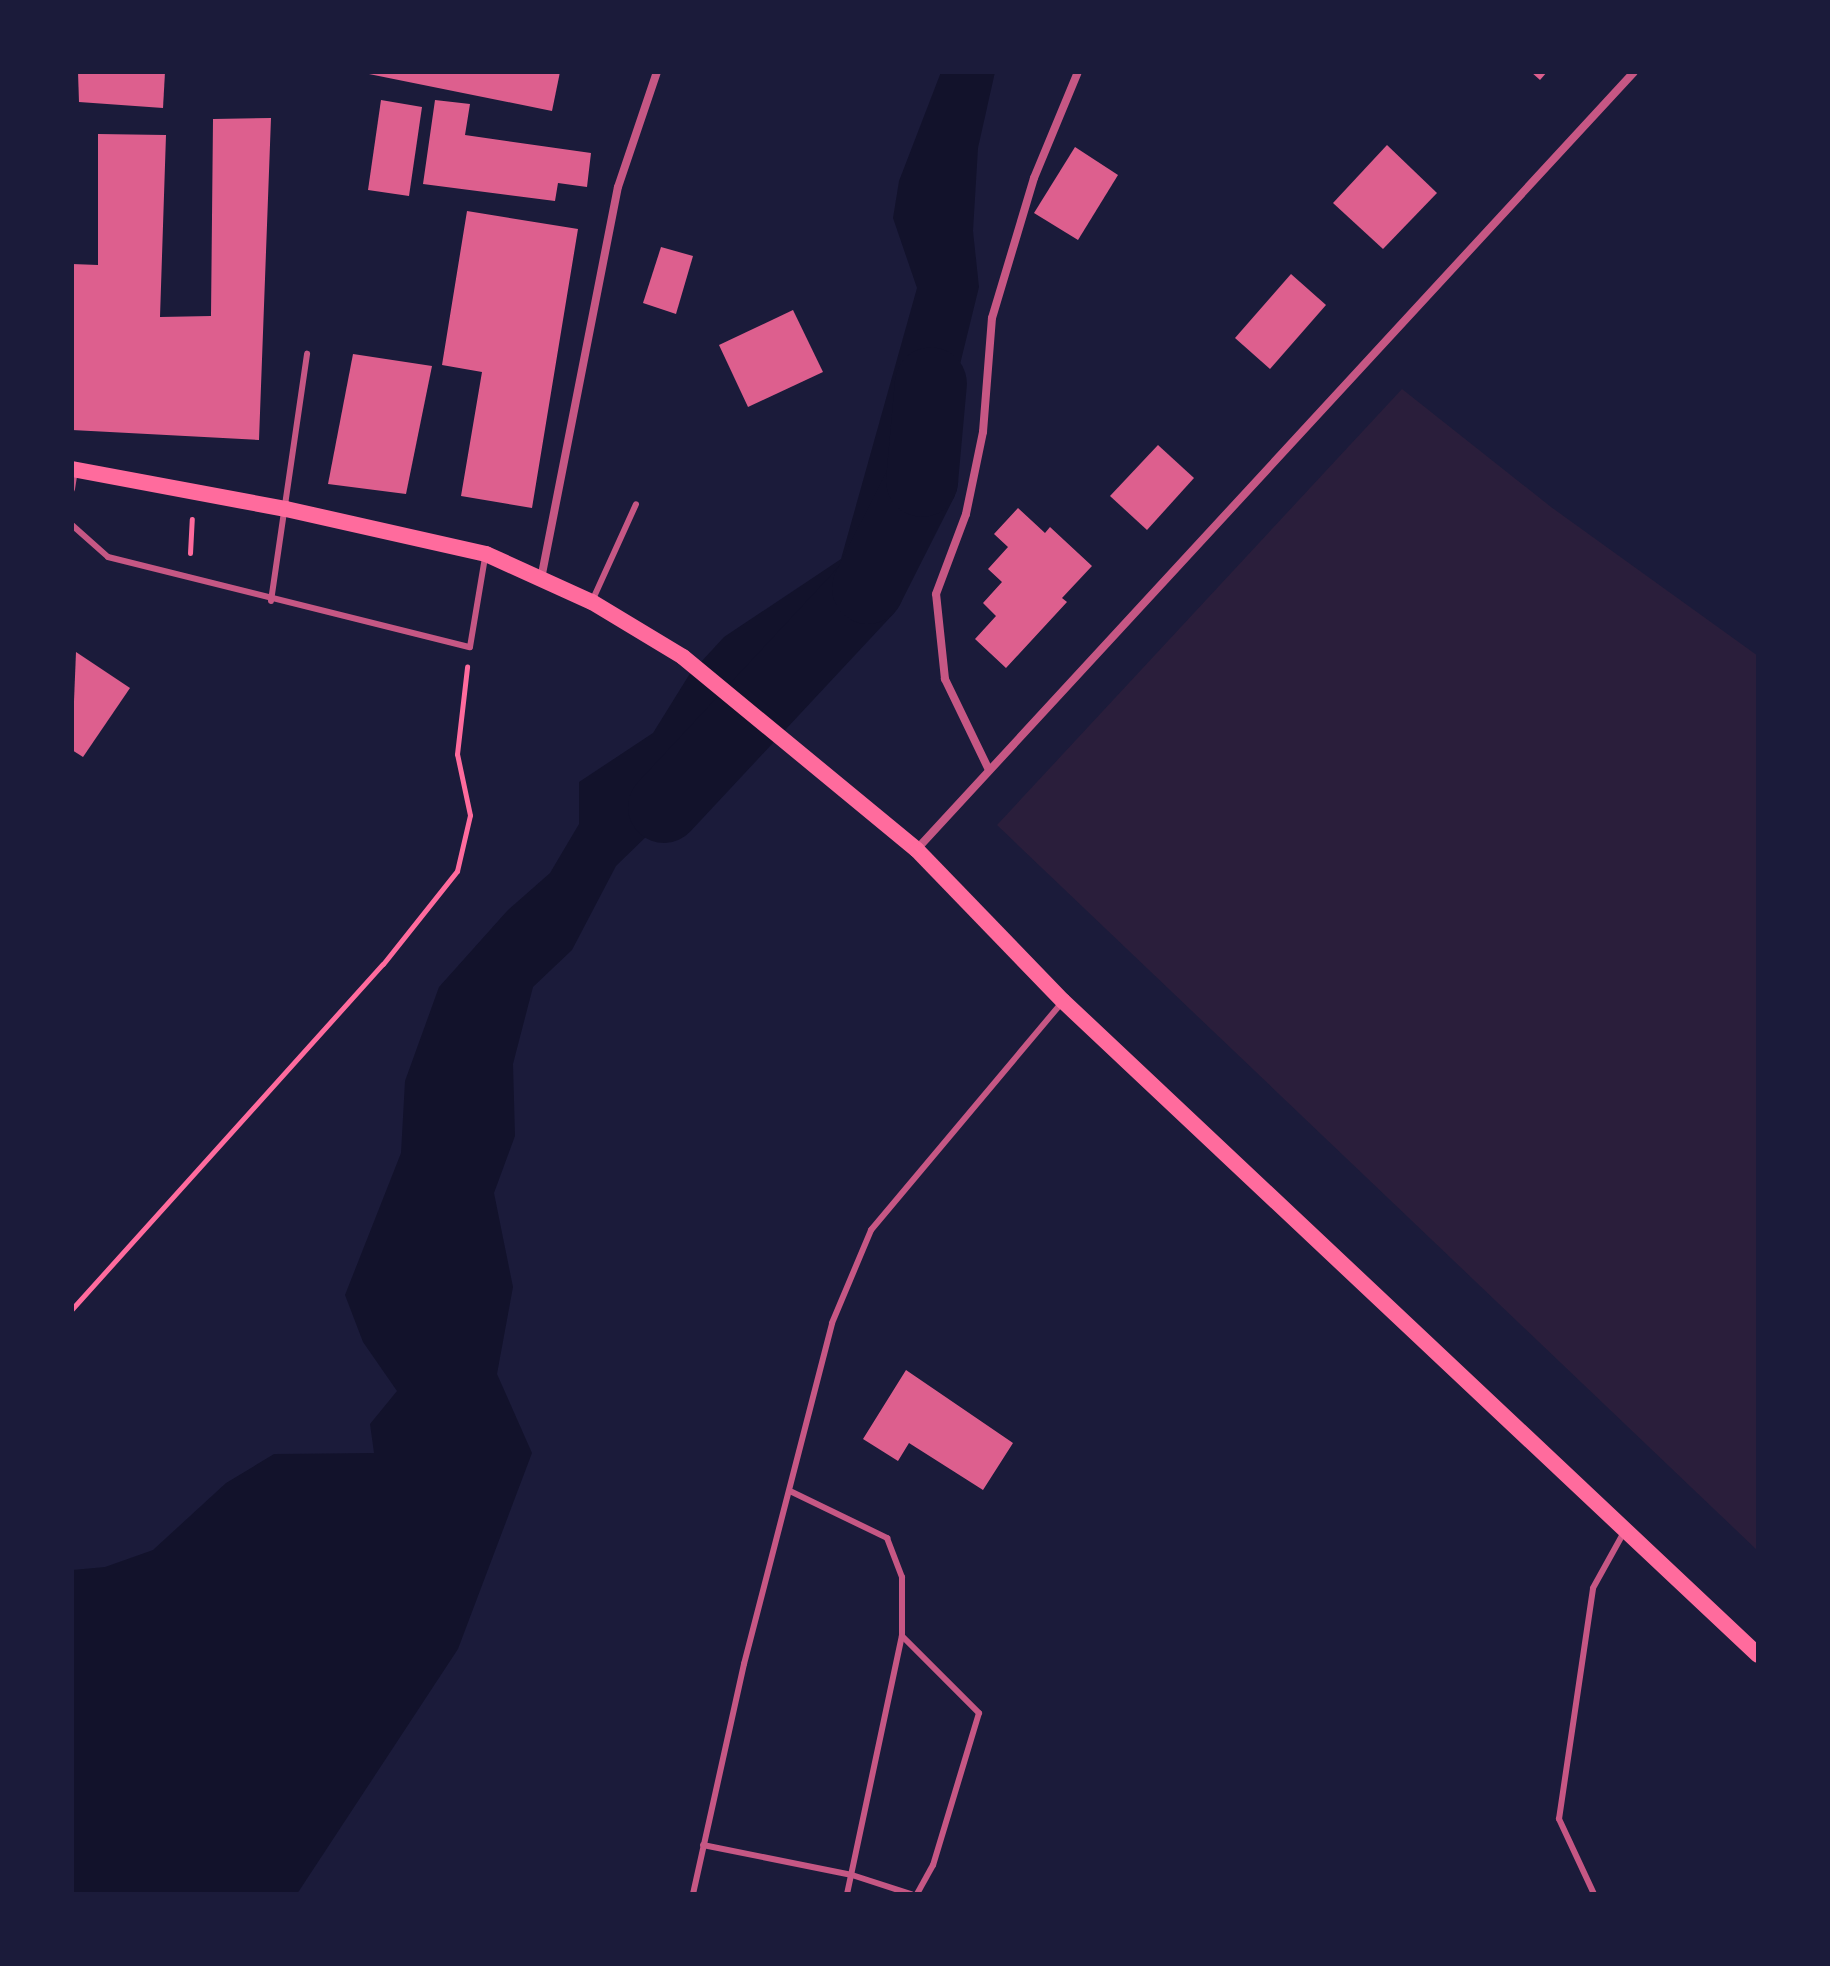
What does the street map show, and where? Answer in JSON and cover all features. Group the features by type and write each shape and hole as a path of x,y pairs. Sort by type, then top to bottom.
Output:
{"main road":[{"path":"74,469 286,509 486,554 592,602 683,657 917,850 1063,1001 1758,1655"}],"street":[{"path":"541,579 618,187 657,72"},
{"path":"988,768 945,679 936,594 966,514 983,432 992,318 1034,178 1078,72"},
{"path":"917,850 988,768 1634,72"}],"lane":[{"path":"271,601 307,354"},
{"path":"72,489 74,469"},
{"path":"592,602 636,504"},
{"path":"72,525 108,557 271,601 470,647 486,554"},
{"path":"693,1894 744,1664 792,1492 832,1323 871,1230 1063,1001"},
{"path":"792,1492 887,1538 902,1577 902,1636 847,1894"},
{"path":"1594,1894 1559,1819 1593,1588 1626,1529"},
{"path":"703,1845 852,1875 914,1894 933,1865 979,1713 902,1636"}],"path":[{"path":"72,1309 383,964 457,871 470,815 457,754 470,647"}],"shaded area":[{"path":"941,72 995,72 978,148 973,231 979,287 952,397 954,442 920,484 901,540 829,625 789,661 692,792 616,866 572,950 533,987 513,1064 515,1136 494,1193 513,1287 497,1374 532,1453 458,1649 297,1894 72,1894 72,1570 105,1567 153,1550 226,1483 274,1454 374,1453 370,1424 397,1391 363,1342 345,1295 401,1153 405,1081 439,987 507,911 550,873 579,824 579,782 653,733 689,675 724,637 841,559 917,288 893,218 899,181"},
{"path":"1402,389 1551,507 1758,656 1758,1551 997,825"}],"building":[{"path":"78,72 165,72 163,108 79,102"},
{"path":"359,72 560,72 552,111"},
{"path":"1531,72 1547,72 1540,80"},
{"path":"381,100 422,107 409,196 368,190"},
{"path":"435,100 470,104 465,135 591,153 587,187 558,183 555,201 423,184"},
{"path":"271,118 259,440 72,430 72,264 98,265 98,134 166,135 160,317 211,316 213,119"},
{"path":"1387,145 1437,193 1383,249 1333,203"},
{"path":"1075,147 1118,175 1078,240 1034,213"},
{"path":"467,211 578,229 532,508 461,496 482,372 442,365"},
{"path":"661,247 693,256 676,314 643,303"},
{"path":"1291,274 1326,305 1270,369 1235,338"},
{"path":"793,310 823,372 748,407 719,345"},
{"path":"353,354 432,366 406,494 328,484"},
{"path":"1158,445 1194,478 1147,530 1110,496"},
{"path":"1018,508 1045,533 1050,527 1092,566 1062,598 1067,602 1006,668 975,639 996,616 983,603 1002,582 988,569 1008,547 994,534"},
{"path":"76,652 130,688 83,757 72,750"},
{"path":"906,1370 1013,1443 983,1490 909,1443 898,1461 863,1439"}],"waterway":[{"path":"664,807 868,588 922,481 931,383"}]}
